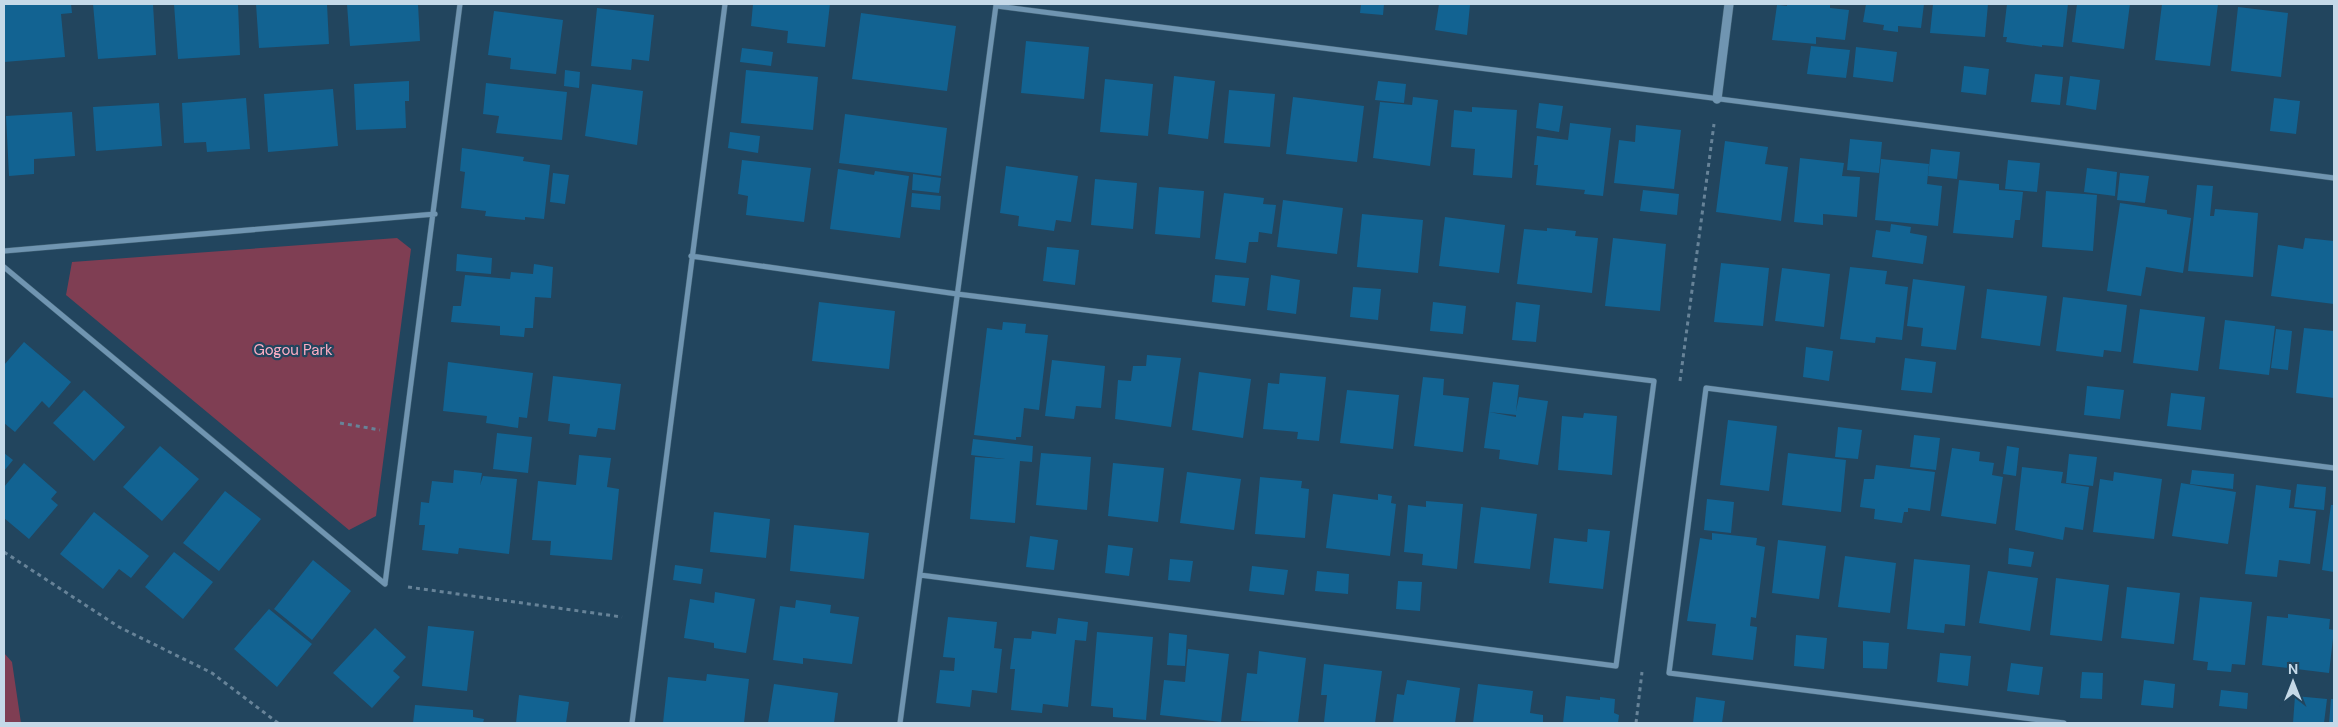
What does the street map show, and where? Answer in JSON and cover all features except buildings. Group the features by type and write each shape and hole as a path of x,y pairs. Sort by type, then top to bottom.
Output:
{"street":[{"path":"385,584 435,214 460,4"},
{"path":"632,723 725,4"},
{"path":"1717,99 1729,4"},
{"path":"900,723 996,5 2334,178"},
{"path":"4,251 435,214"},
{"path":"691,256 957,294 1654,381 1616,666 920,575"},
{"path":"4,267 385,584"},
{"path":"2064,723 1669,673 1706,388 2334,468"}],"path":[{"path":"1680,385 1717,99"},
{"path":"340,423 406,434"},
{"path":"4,552 119,626 212,673 278,723"},
{"path":"385,584 645,620"},
{"path":"1636,723 1642,669"}],"green space":[{"name":"Gogou Park","path":"397,238 411,249 376,516 349,530 66,295 72,262"},
{"path":"4,653 12,662 21,723 4,723"}]}
